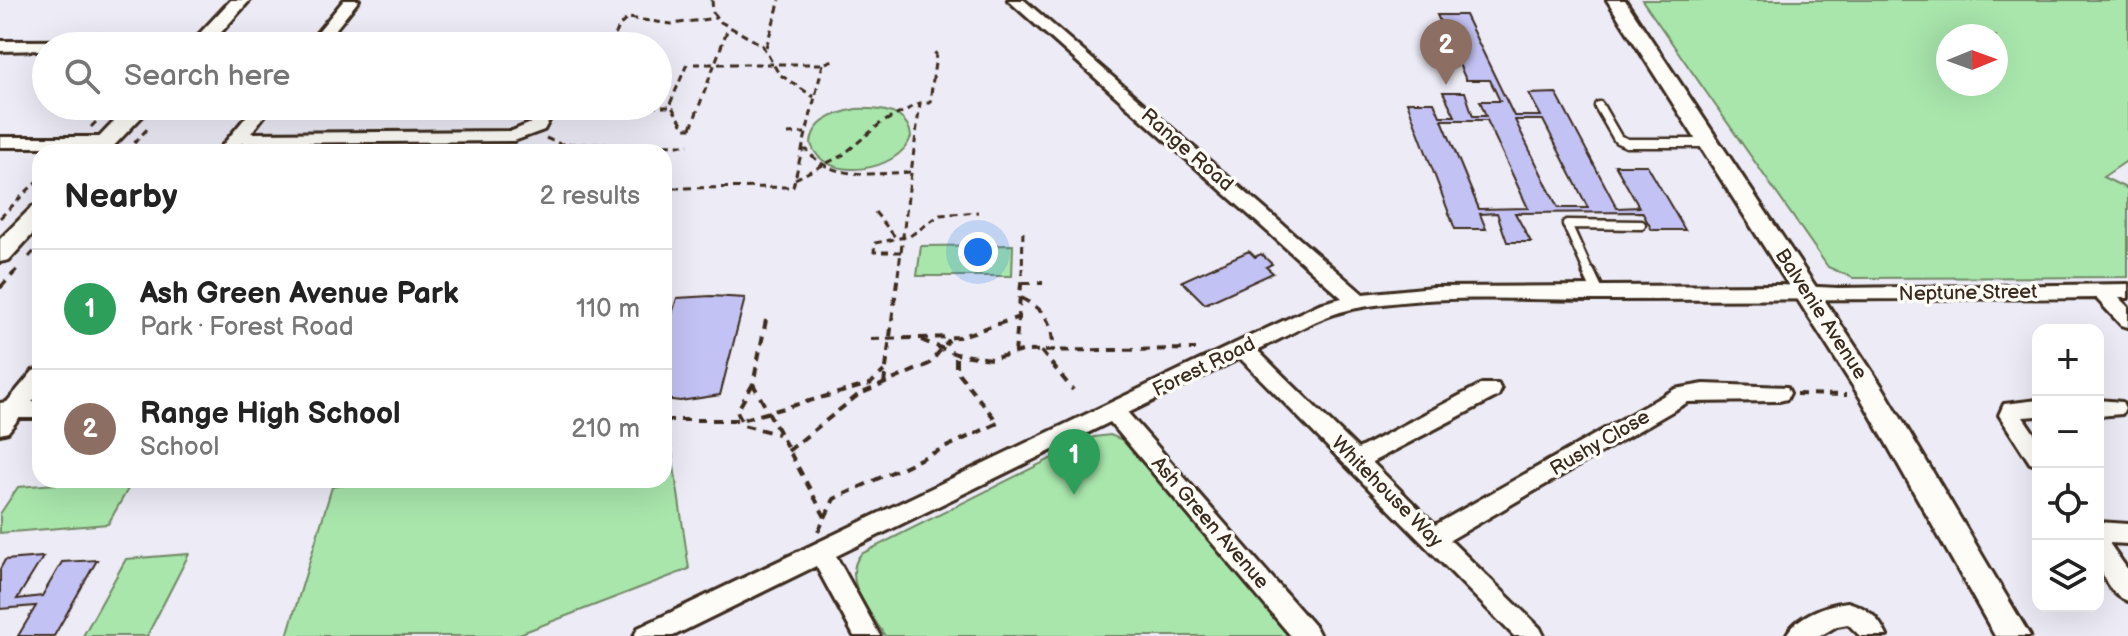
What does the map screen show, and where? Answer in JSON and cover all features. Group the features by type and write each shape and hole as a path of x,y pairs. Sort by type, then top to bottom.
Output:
{"street":[{"path":"211,32 241,0"},
{"path":"325,32 352,0"},
{"name":"Range Road","path":"1015,0 1358,301"},
{"name":"Balvenie Avenue","path":"1616,0 1873,395 2013,636"},
{"path":"0,46 32,46"},
{"path":"0,142 96,142 124,120"},
{"path":"233,144 253,120"},
{"path":"266,144 506,137 529,132 542,120"},
{"path":"0,254 32,220"},
{"path":"2101,291 2128,320"},
{"name":"Neptune Street","path":"1808,294 2128,291"},
{"name":"Forest Road","path":"647,636 817,547 1114,411 1326,309 1358,301 1433,294 1808,294"},
{"name":"Whitehouse Way","path":"1243,348 1531,636"},
{"path":"4,415 32,385"},
{"path":"1356,460 1490,390"},
{"name":"Rushy Close","path":"1433,538 1683,395 1704,392 1779,393"},
{"path":"2032,408 2018,408 2012,410 2010,415 2032,448"},
{"path":"4,415 32,411"},
{"name":"Ash Green Avenue","path":"1114,411 1307,636"},
{"path":"2104,532 2128,534"},
{"path":"817,547 867,636"},
{"path":"2104,555 2128,590"},
{"path":"1799,636 1830,614 1839,612 1860,618 1872,631"}],"lane":[{"path":"1599,106 1618,139 1627,143 1709,143"},
{"path":"1599,294 1567,224 1641,225"}],"path":[{"path":"712,0 716,18 765,49 786,80 815,97"},
{"path":"765,49 780,0"},
{"path":"616,32 628,18 658,23 716,18"},
{"path":"672,108 685,128 692,131 728,28"},
{"path":"795,179 853,148 881,123 920,103 930,103 936,54 931,49"},
{"path":"694,64 823,64 836,59"},
{"path":"672,104 687,64"},
{"path":"673,188 793,187 823,64"},
{"path":"884,384 920,103"},
{"path":"96,142 106,120"},
{"path":"529,132 560,144"},
{"path":"788,134 806,133"},
{"path":"672,145 689,145"},
{"path":"802,150 807,150 810,157 823,165 854,172 912,172"},
{"path":"913,162 921,162"},
{"path":"0,218 32,186"},
{"path":"776,197 778,187"},
{"path":"875,212 902,244"},
{"path":"901,252 874,252 875,243 918,232 940,215 978,212"},
{"path":"1015,354 1022,283 1023,230"},
{"path":"865,251 875,247"},
{"path":"1022,283 1043,283"},
{"path":"1021,298 1035,304 1052,323 1053,351"},
{"path":"871,339 949,340 972,337 1012,317 1019,317"},
{"path":"766,320 753,384 737,411 743,425 778,434"},
{"path":"921,340 956,354 991,359 1041,351 1210,349"},
{"path":"787,451 858,395 929,364 949,340"},
{"path":"1041,351 1073,390"},
{"path":"817,547 834,499 998,423 956,370 956,354"},
{"path":"672,420 741,420 870,384 886,369"},
{"path":"753,384 825,518"},
{"path":"1779,393 1853,395"}],"green space":[{"path":"1642,0 2128,0 2128,160 2103,177 2128,189 2128,277 1853,278 1828,267"},
{"path":"856,109 883,110 905,121 911,137 904,149 878,165 861,169 830,165 819,157 811,144 816,129 826,119"},
{"path":"1013,245 1012,276 917,276 921,246"},
{"path":"1110,435 1123,440 1291,636 885,636 856,585 855,564 861,554 1094,437"},
{"path":"672,452 689,569 514,636 287,636 332,488 672,488"},
{"path":"18,487 128,488 108,524 0,533 0,514"},
{"path":"189,554 147,636 83,636 126,559"}],"building":[{"path":"1437,15 1465,15 1514,116 1541,116 1529,94 1556,93 1617,208 1639,207 1615,165 1647,165 1685,230 1652,230 1642,212 1515,213 1531,242 1507,242 1497,213 1480,214 1486,229 1455,229 1407,102 1434,102 1440,116 1455,116 1443,92 1465,92 1473,116 1486,116 1480,101 1500,101 1490,80 1466,80","holes":["1442,120 1487,120 1528,208 1479,209","1515,120 1543,120 1588,208 1558,208"]},
{"path":"1249,251 1255,257 1261,254 1272,264 1266,267 1273,273 1205,304 1182,281"},
{"path":"677,298 745,298 720,395 672,400 672,314"},
{"path":"43,557 17,599 42,596 62,562 97,560 54,636 18,636 36,606 0,609 0,569 5,560"}],"place":[{"name":"Range High School","path":"1446,85"},
{"name":"Ash Green Avenue Park","path":"1074,495"}]}
